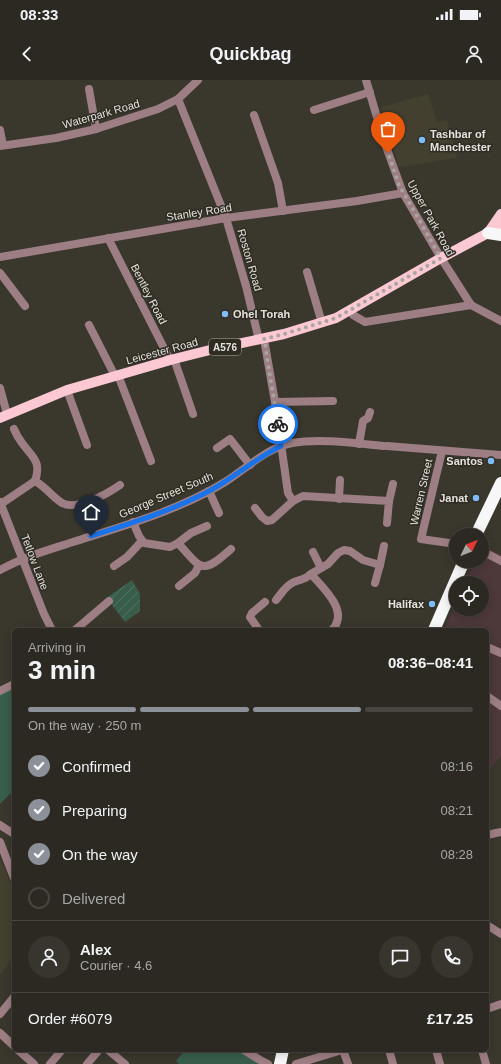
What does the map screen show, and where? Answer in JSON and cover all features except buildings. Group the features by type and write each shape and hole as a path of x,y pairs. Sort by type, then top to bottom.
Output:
{"highway":[{"path":"488,233 501,235"},
{"path":"479,528 501,483"},
{"path":"435,628 461,568"},
{"path":"280,1064 283,1052"}],"main road":[{"path":"488,233 501,214"},
{"name":"Leicester Road","path":"3,416 67,390 116,375 214,349 262,340 336,318 441,258 501,226"}],"street":[{"name":"Waterpark Road","path":"1,145 56,138 96,129 158,109 178,99 198,80"},
{"name":"Upper Park Road","path":"366,80 384,141 403,193 441,258 471,305 501,322"},
{"path":"89,89 96,129"},
{"path":"314,110 370,92"},
{"name":"Roston Road","path":"178,99 226,218 262,340 275,402 288,492 293,501"},
{"path":"254,115 278,183 283,211"},
{"path":"0,130 1,145"},
{"name":"Stanley Road","path":"0,256 226,218 357,201 403,193"},
{"name":"Bentley Road","path":"108,238 172,360 193,414"},
{"path":"307,272 322,323"},
{"path":"0,273 25,306"},
{"path":"351,310 353,315 365,322 471,305"},
{"path":"89,325 116,375 151,461"},
{"path":"0,388 3,416"},
{"path":"67,390 87,445"},
{"path":"275,402 333,401"},
{"path":"359,444 360,419 368,418 370,412"},
{"path":"1,503 35,481 37,465 33,456 22,443 14,429"},
{"path":"217,448 228,435 250,465"},
{"name":"George Street South","path":"0,570 22,558 133,522 209,491 281,446 309,441 501,455"},
{"name":"Warren Street","path":"442,450 421,539 449,543"},
{"path":"339,499 340,480"},
{"path":"35,481 43,485 60,502 71,506 75,506 105,495 120,485"},
{"path":"387,523 392,484"},
{"path":"209,491 220,513"},
{"path":"255,508 267,521 272,520 293,501 303,496 389,501"},
{"name":"Tetlow Lane","path":"1,503 44,614 51,628"},
{"path":"133,522 142,542 170,547 191,533 207,526"},
{"path":"114,566 127,557 142,542"},
{"path":"178,543 194,562 199,565 206,566 215,563 231,549"},
{"path":"376,583 384,546"},
{"path":"276,600 293,582 304,580 328,564 338,553 344,550 350,551 363,560 380,565"},
{"path":"313,552 321,568"},
{"path":"489,555 501,561"},
{"path":"179,586 195,573 199,565"},
{"path":"311,574 337,607 337,622 334,628"},
{"path":"77,628 109,601"},
{"path":"258,628 250,617 252,613 265,602"},
{"path":"489,648 501,653"},
{"path":"0,691 12,685"},
{"path":"489,697 501,706"},
{"path":"0,825 12,833"},
{"path":"489,834 501,832"},
{"path":"0,842 12,873"},
{"path":"489,927 501,934"},
{"path":"0,1014 12,999"},
{"path":"489,1008 501,1004"},
{"path":"0,1033 12,1044"},
{"path":"22,1052 34,1064"},
{"path":"50,1064 60,1052"},
{"path":"87,1064 97,1052"},
{"path":"110,1052 125,1064"},
{"path":"247,1052 268,1064"},
{"path":"296,1064 336,1052"},
{"path":"344,1052 348,1064"},
{"path":"390,1052 394,1064"},
{"path":"437,1052 440,1064"},
{"path":"483,1052 486,1064"}],"shaded area":[{"name":"Tashbar of Manchester","path":"428,94 437,122 447,120 457,158 399,167 381,107"},
{"path":"489,549 501,554 501,756 489,770 489,628 445,628 450,616 489,616 489,576 468,576 472,568 489,568"},
{"path":"0,858 12,885 12,959 0,975"}],"green space":[{"path":"132,580 140,594 140,611 125,622 109,601 109,596"},
{"path":"12,689 12,792 0,804 0,694"},
{"path":"183,1052 243,1052 259,1063 179,1064 176,1061"}],"way so far":[{"path":"278,424 264,339 336,318 441,258 403,193 388,153"}],"place":[{"name":"Tashbar of Manchester","path":"422,140"},
{"name":"Ohel Torah","path":"225,314"},
{"name":"Santos","path":"491,461"},
{"name":"Janat","path":"476,498"},
{"name":"Halifax","path":"432,604"}],"route":[{"path":"91,536 181,504 225,482 281,446 278,424"}]}
